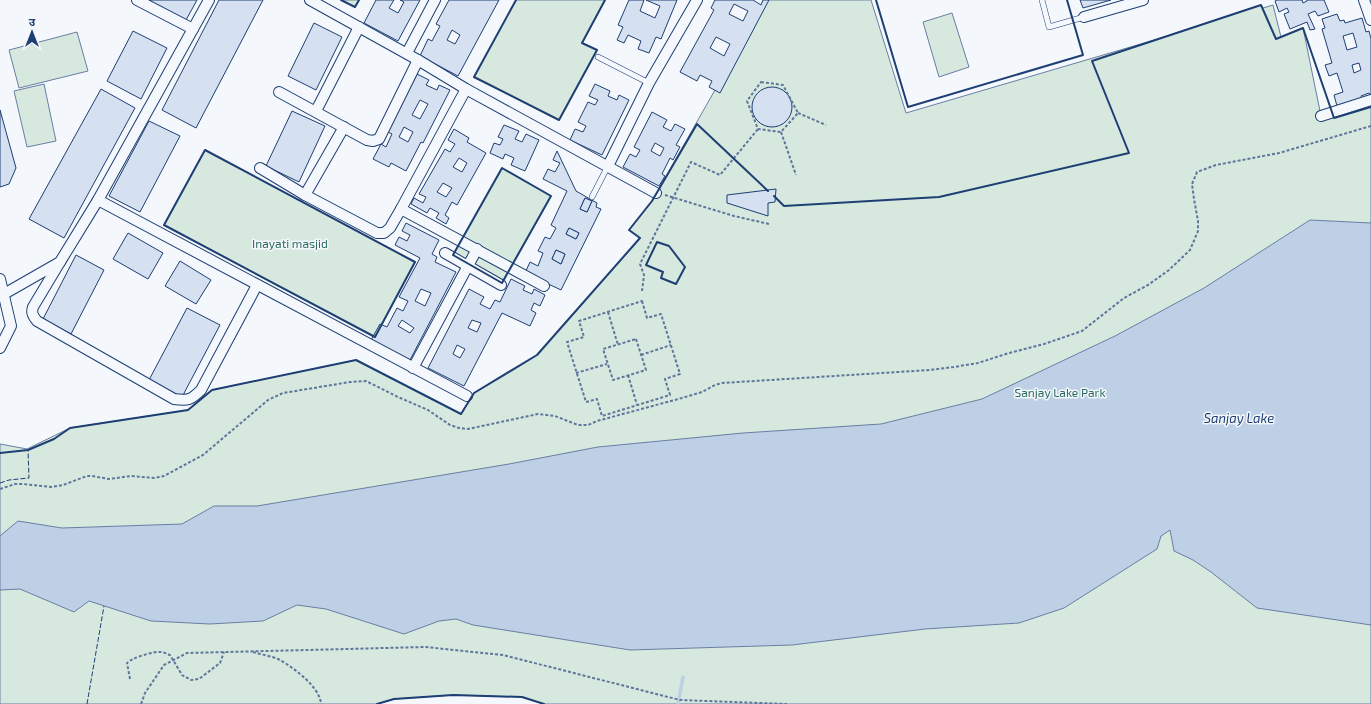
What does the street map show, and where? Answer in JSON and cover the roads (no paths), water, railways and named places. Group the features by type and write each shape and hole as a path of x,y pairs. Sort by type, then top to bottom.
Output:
{"street":[{"path":"137,0 193,28"},
{"path":"209,0 98,200 32,311 33,316 37,321 174,399 185,401 194,398 201,390 257,285"},
{"path":"310,0 418,60 466,89 656,193"},
{"path":"407,54 435,0"},
{"path":"608,166 649,83 697,0"},
{"path":"1084,17 1143,0"},
{"path":"1364,0 1371,20"},
{"path":"316,112 359,27"},
{"path":"279,92 367,140 373,141 379,138 418,60"},
{"path":"260,168 305,195 377,233 384,233 390,228 402,209 466,89"},
{"path":"1321,116 1371,100"},
{"path":"305,195 344,127"},
{"path":"98,200 467,396"},
{"path":"402,209 544,286"},
{"path":"413,368 477,250"},
{"path":"445,253 501,285"},
{"path":"4,294 60,262"},
{"path":"0,279 11,326 0,348"}],"lane":[{"path":"1042,0 1050,27 1084,17"},
{"path":"598,57 649,83"},
{"path":"592,197 608,166"}],"water":[{"name":"Sanjay Lake","path":"1310,220 1371,223 1371,625 1257,608 1211,572 1193,560 1174,551 1170,530 1161,536 1157,549 1064,608 1019,623 925,629 792,645 630,650 473,625 456,619 439,621 404,634 326,609 297,605 263,621 210,624 151,621 89,601 74,612 20,589 0,590 0,536 18,521 62,528 182,524 214,506 257,506 509,464 598,447 743,433 881,424 982,399 1115,336 1204,288"}],"waterway":[{"path":"678,704 683,677"}],"park label":[{"name":"Inayati masjid","path":"290,244"},
{"name":"Sanjay Lake Park","path":"1060,393"}]}
